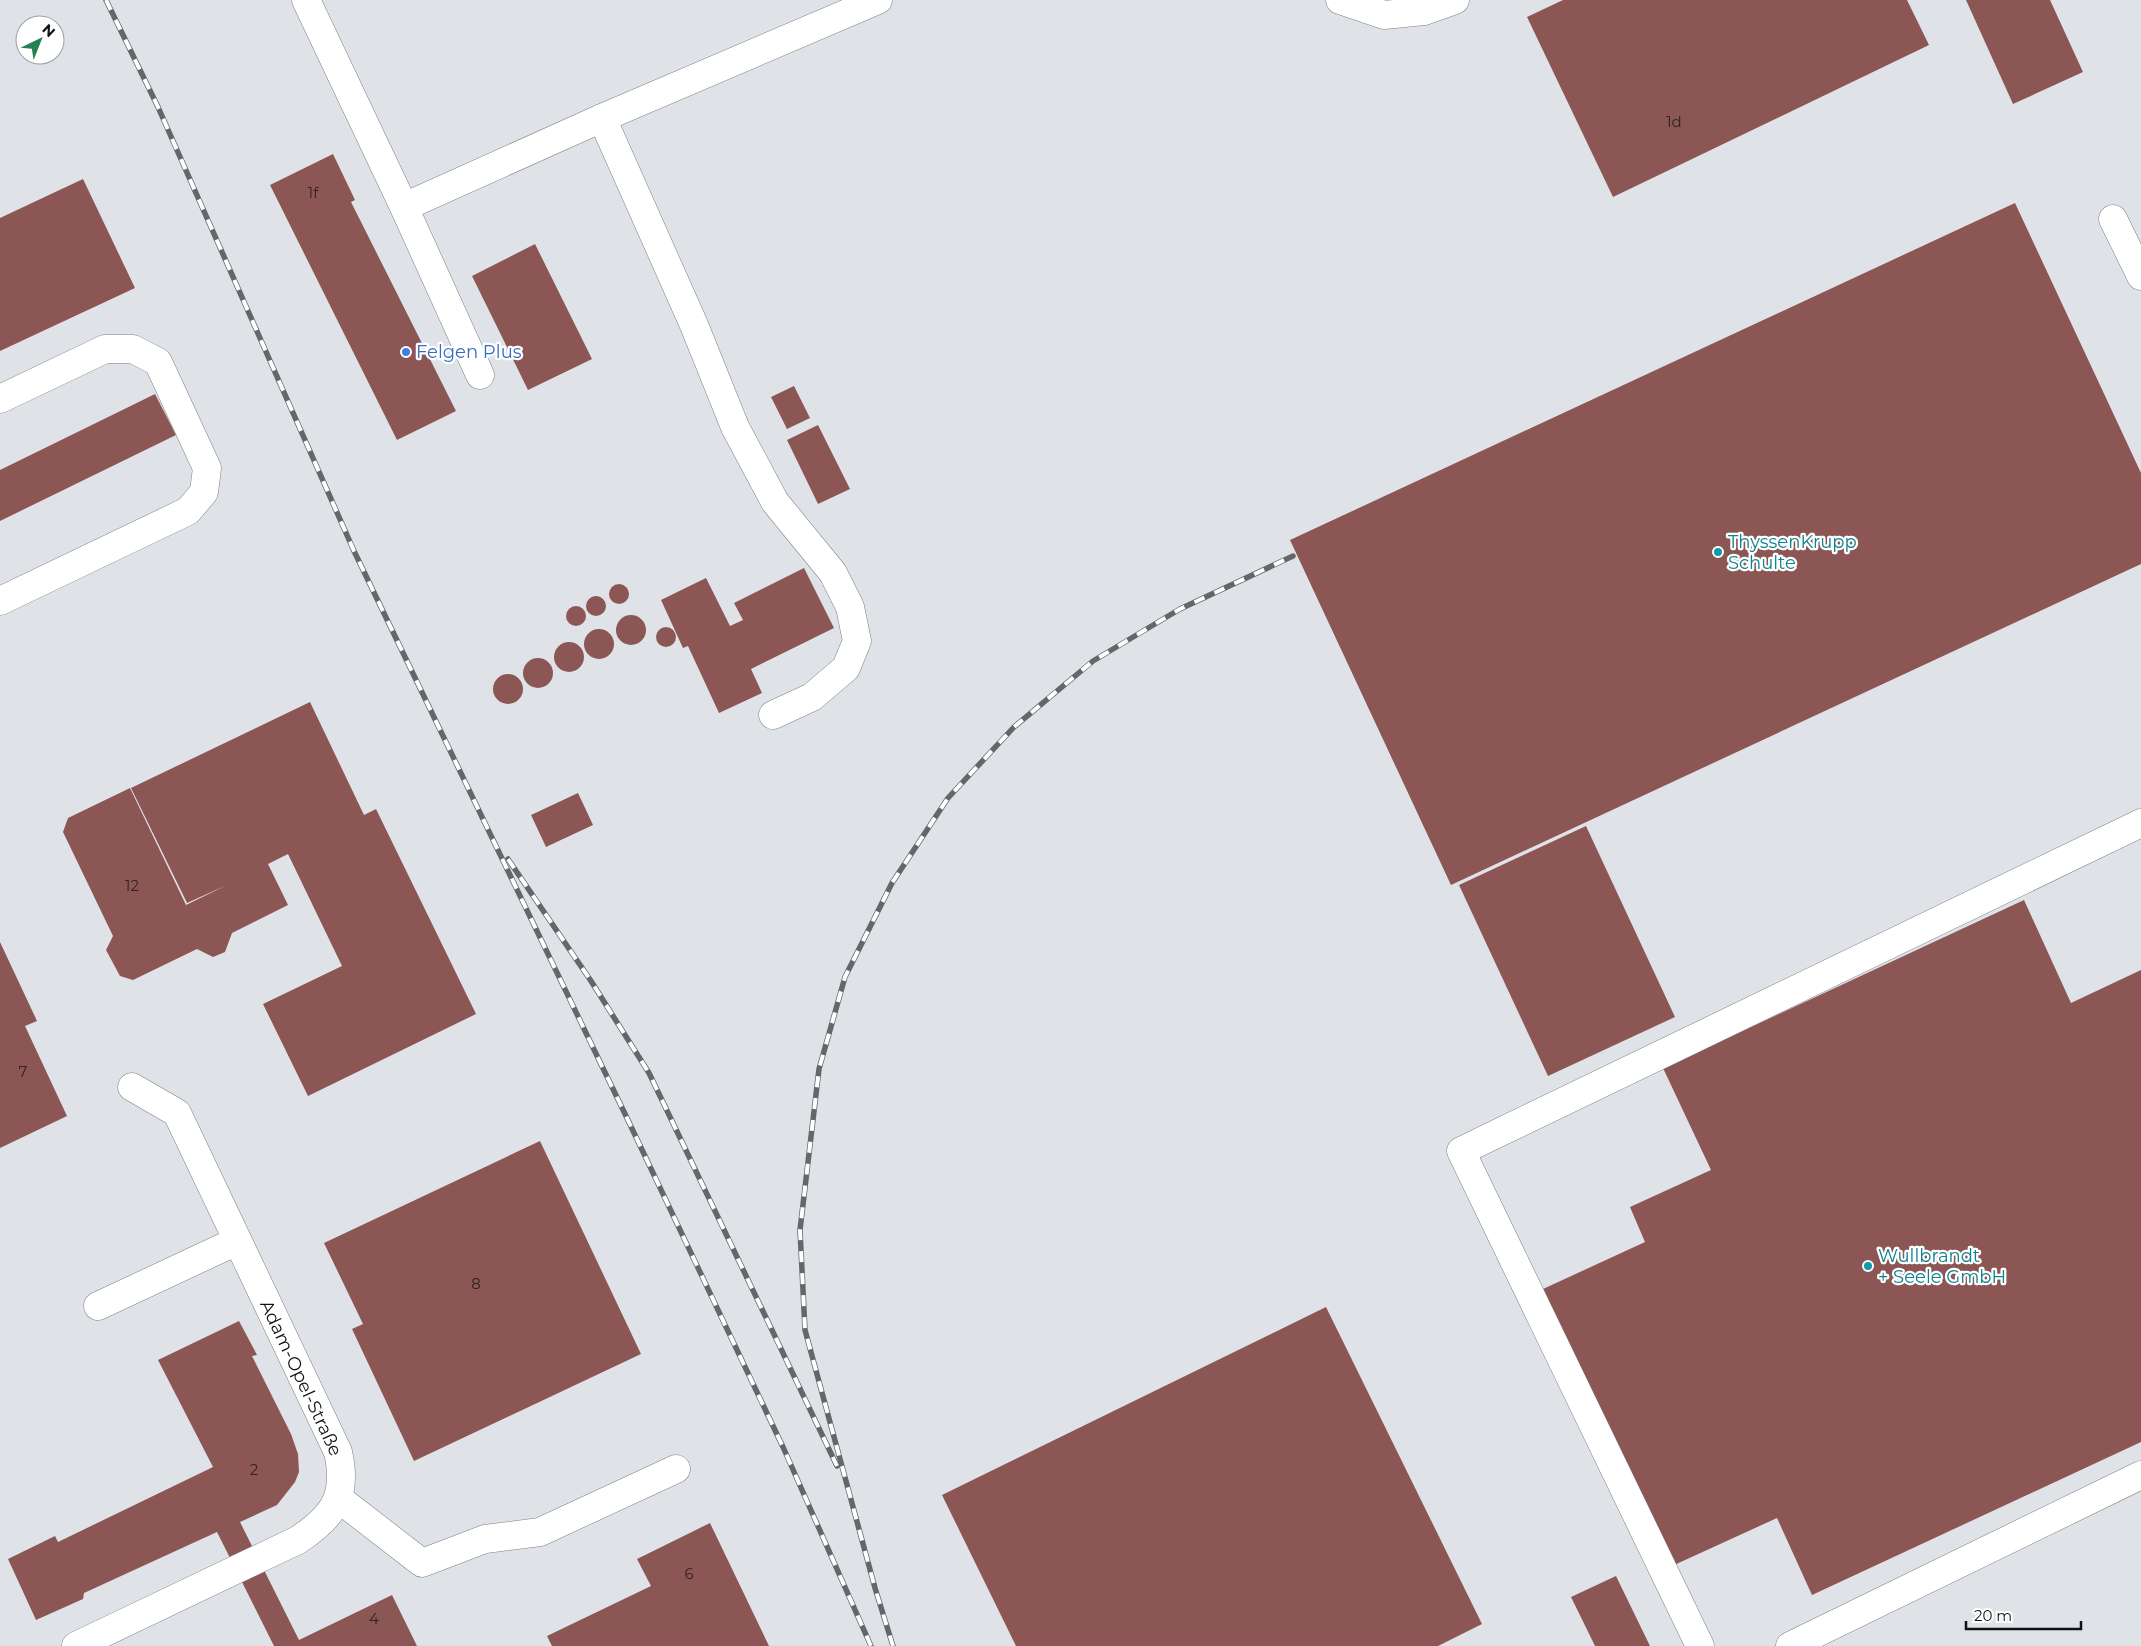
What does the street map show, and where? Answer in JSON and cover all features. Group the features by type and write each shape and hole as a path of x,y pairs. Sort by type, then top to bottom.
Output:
{"street":[{"path":"306,0 404,207 480,375"},
{"path":"404,207 602,118 878,0"},
{"path":"1340,0 1384,15 1424,11 1455,0"},
{"path":"602,118 694,326 735,427 775,502 833,573 850,607 857,641 846,668 812,697 773,715"},
{"path":"2113,219 2141,276"},
{"path":"0,399 105,349 133,349 158,362 207,468 204,492 188,511 0,601"},
{"path":"1700,1646 1461,1151 2141,823"},
{"name":"Adam-Opel-Straße","path":"76,1646 298,1540 326,1519 338,1498 343,1474 338,1452 177,1113 132,1087"},
{"path":"98,1306 238,1241"},
{"path":"338,1498 422,1563 486,1539 540,1532 676,1469"},
{"path":"1790,1646 2141,1475"}],"building":[{"path":"1563,0 1907,0 1929,45 1613,197 1527,17"},
{"path":"1966,0 2050,0 2083,72 2013,104"},
{"path":"333,154 355,200 351,202 456,411 397,440 270,185"},
{"path":"83,179 135,288 0,351 0,218"},
{"name":"ThyssenKrupp Schulte","path":"2015,203 2141,473 2141,564 1451,885 1290,540"},
{"path":"535,244 592,359 528,390 472,276"},
{"path":"794,386 810,418 787,429 771,397"},
{"path":"155,394 176,435 0,521 0,470"},
{"path":"818,425 850,489 818,504 787,440"},
{"path":"804,568 834,628 751,669 762,693 719,713 688,646 683,648 661,600 706,578 730,626 743,620 734,603"},
{"path":"619,584 626,587 629,594 626,601 619,604 612,601 609,594 612,587"},
{"path":"596,596 603,599 606,606 603,613 596,616 589,613 586,606 589,599"},
{"path":"576,606 583,609 586,616 583,623 576,626 569,623 566,616 569,609"},
{"path":"631,615 642,619 646,630 642,641 631,645 620,641 616,630 620,619"},
{"path":"666,627 673,630 676,637 673,644 666,647 659,644 656,637 659,630"},
{"path":"599,629 610,633 614,644 610,655 599,659 588,655 584,644 588,633"},
{"path":"569,642 580,646 584,657 580,668 569,672 558,668 554,657 558,646"},
{"path":"538,658 549,662 553,673 549,684 538,688 527,684 523,673 527,662"},
{"path":"508,674 519,678 523,689 519,700 508,704 497,700 493,689 497,678"},
{"path":"310,702 364,815 376,809 476,1014 308,1096 263,1004 342,966 288,854 268,864 288,905 232,933 225,952 213,957 197,949 133,980 120,976 106,950 113,936 63,832 68,818 130,788 186,905 227,885 187,903 131,788"},
{"path":"578,793 593,825 546,847 531,815"},
{"path":"1586,826 1675,1017 1548,1076 1459,885"},
{"name":"Wullbrandt + Seele GmbH","path":"2024,900 2071,1003 2141,970 2141,1442 1812,1595 1777,1518 1672,1566 1543,1289 1645,1242 1630,1207 1711,1170 1663,1068"},
{"path":"0,942 37,1021 25,1026 67,1116 0,1148"},
{"path":"540,1141 641,1354 414,1461 352,1329 363,1324 324,1243"},
{"path":"1326,1307 1482,1624 1438,1646 1016,1646 942,1495"},
{"path":"239,1321 257,1355 252,1356 291,1434 298,1454 299,1472 295,1482 277,1505 240,1522 299,1640 392,1595 417,1646 274,1646 217,1532 84,1593 83,1599 36,1620 8,1559 55,1536 58,1542 213,1467 158,1360"},
{"path":"710,1523 769,1646 552,1646 547,1636 651,1586 637,1559"},
{"path":"1616,1576 1650,1646 1595,1646 1571,1597"}],"railway":[{"path":"106,0 158,107 354,551 783,1447 871,1646"},
{"path":"893,1646 875,1588 805,1330 800,1230 819,1069 845,977 892,883 948,798 1014,727 1093,661 1180,609 1293,556"},
{"path":"508,859 591,981 649,1073 837,1466"}],"place":[{"name":"Felgen Plus","path":"406,352"},
{"name":"ThyssenKrupp Schulte","path":"1718,552"},
{"name":"Wullbrandt + Seele GmbH","path":"1868,1266"}]}
